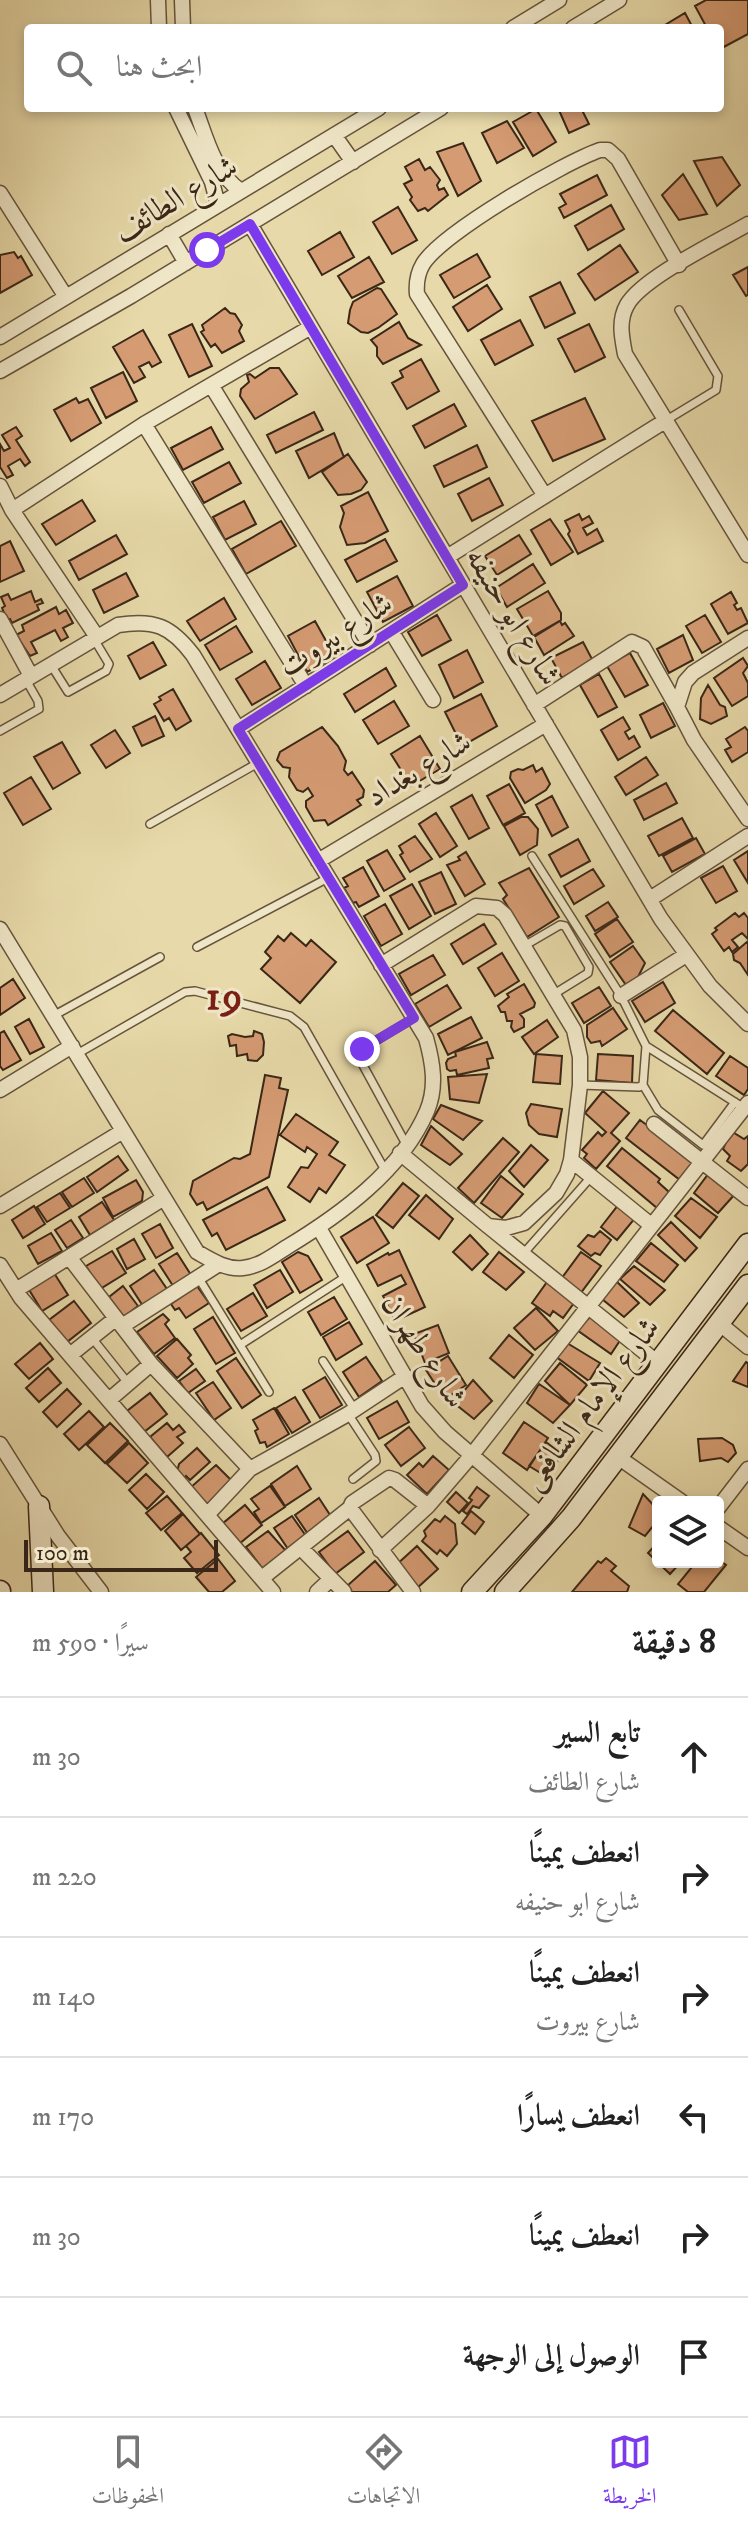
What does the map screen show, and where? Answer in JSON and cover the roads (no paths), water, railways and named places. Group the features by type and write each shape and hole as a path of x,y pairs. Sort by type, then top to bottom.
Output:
{"street":[{"path":"158,0 159,24"},
{"path":"182,0 183,24"},
{"path":"520,24 559,0"},
{"path":"580,24 619,0"},
{"path":"178,112 212,182 218,205"},
{"path":"196,112 221,170 241,191"},
{"name":"شارع الطائف","path":"0,337 372,112"},
{"name":"شارع الطائف","path":"0,371 186,263 434,112"},
{"path":"334,135 353,162"},
{"path":"545,496 417,294 416,279 424,262 450,237 506,200 600,150 608,150 618,159 679,265"},
{"path":"0,193 66,297"},
{"name":"شارع ابو حنيفه","path":"250,224 650,899 710,986 748,1024"},
{"path":"748,224 643,286 627,305 620,330 625,354 748,555"},
{"path":"169,234 186,263"},
{"path":"12,510 144,424 311,327"},
{"path":"211,385 370,645"},
{"path":"447,557 665,421"},
{"path":"144,424 306,686"},
{"path":"0,486 12,510 95,638"},
{"name":"شارع بيروت","path":"238,729 463,585"},
{"path":"0,619 28,678"},
{"path":"0,695 118,625 139,621 159,625 179,637 426,1038 433,1086 428,1109 403,1149 385,1170 319,1228 257,1265 239,1268 219,1264 197,1252 0,929"},
{"path":"391,631 433,700"},
{"path":"677,707 685,682 693,673 748,638"},
{"path":"534,705 632,642 643,647 694,740 748,819"},
{"name":"شارع بغداد","path":"318,861 546,724"},
{"path":"650,899 748,836"},
{"path":"381,965 476,906 497,908 505,915 574,1030 580,1057 580,1085 567,1174 556,1193 524,1223 506,1228 488,1226"},
{"path":"621,996 686,955"},
{"path":"0,1090 74,1050"},
{"path":"380,1550 428,1506 471,1456 702,1161 742,1104"},
{"path":"654,1124 748,1198"},
{"path":"0,1206 123,1131"},
{"path":"403,1149 488,1226 658,1363"},
{"path":"571,1160 651,1225"},
{"path":"16,1290 164,1198"},
{"name":"شارع طهران","path":"319,1228 422,1406 471,1456 542,1516"},
{"name":"شارع الإمام الشافعى","path":"472,1592 542,1516 748,1244"},
{"path":"69,1257 151,1364 250,1469"},
{"path":"70,1355 91,1338 219,1264"},
{"path":"0,1265 16,1290 70,1355 273,1592"},
{"name":"شارع الإمام الشافعى","path":"505,1592 571,1518 748,1285"},
{"path":"719,1323 748,1347"},
{"path":"109,1400 151,1364"},
{"path":"207,1515 250,1469 352,1412 404,1377"},
{"path":"0,1444 81,1568 101,1592"},
{"path":"618,1457 673,1496"},
{"path":"724,1500 748,1469"},
{"path":"262,1578 350,1508 352,1503 389,1478 428,1506"},
{"path":"39,1506 43,1592"},
{"path":"350,1508 413,1592"},
{"path":"724,1531 748,1548"},
{"path":"301,1548 344,1592"},
{"path":"317,1592 331,1579"}],"lane":[{"path":"665,421 716,390 718,383 718,376 679,310"},
{"path":"51,665 68,692 106,671 109,664 95,638"},
{"path":"0,731 39,709 28,678"},
{"path":"150,824 258,763"},
{"path":"532,856 621,996 646,1046 643,1085 658,1110 703,1145 742,1104 646,1046"},
{"path":"197,947 328,878"},
{"path":"524,946 560,925 565,926 589,967 588,973 554,994"},
{"path":"53,1016 160,957"},
{"path":"74,1050 185,992 195,991 290,1016 304,1027 385,1170"},
{"path":"403,1149 358,1056 362,1049 414,1018"},
{"path":"580,1085 643,1085"},
{"path":"523,1254 591,1177"},
{"path":"240,1345 347,1276"},
{"path":"198,1277 269,1392"},
{"path":"91,1338 128,1383"},
{"path":"323,1361 375,1455 376,1461 353,1479"}],"district":[{"name":"19","path":"225,995"}]}
